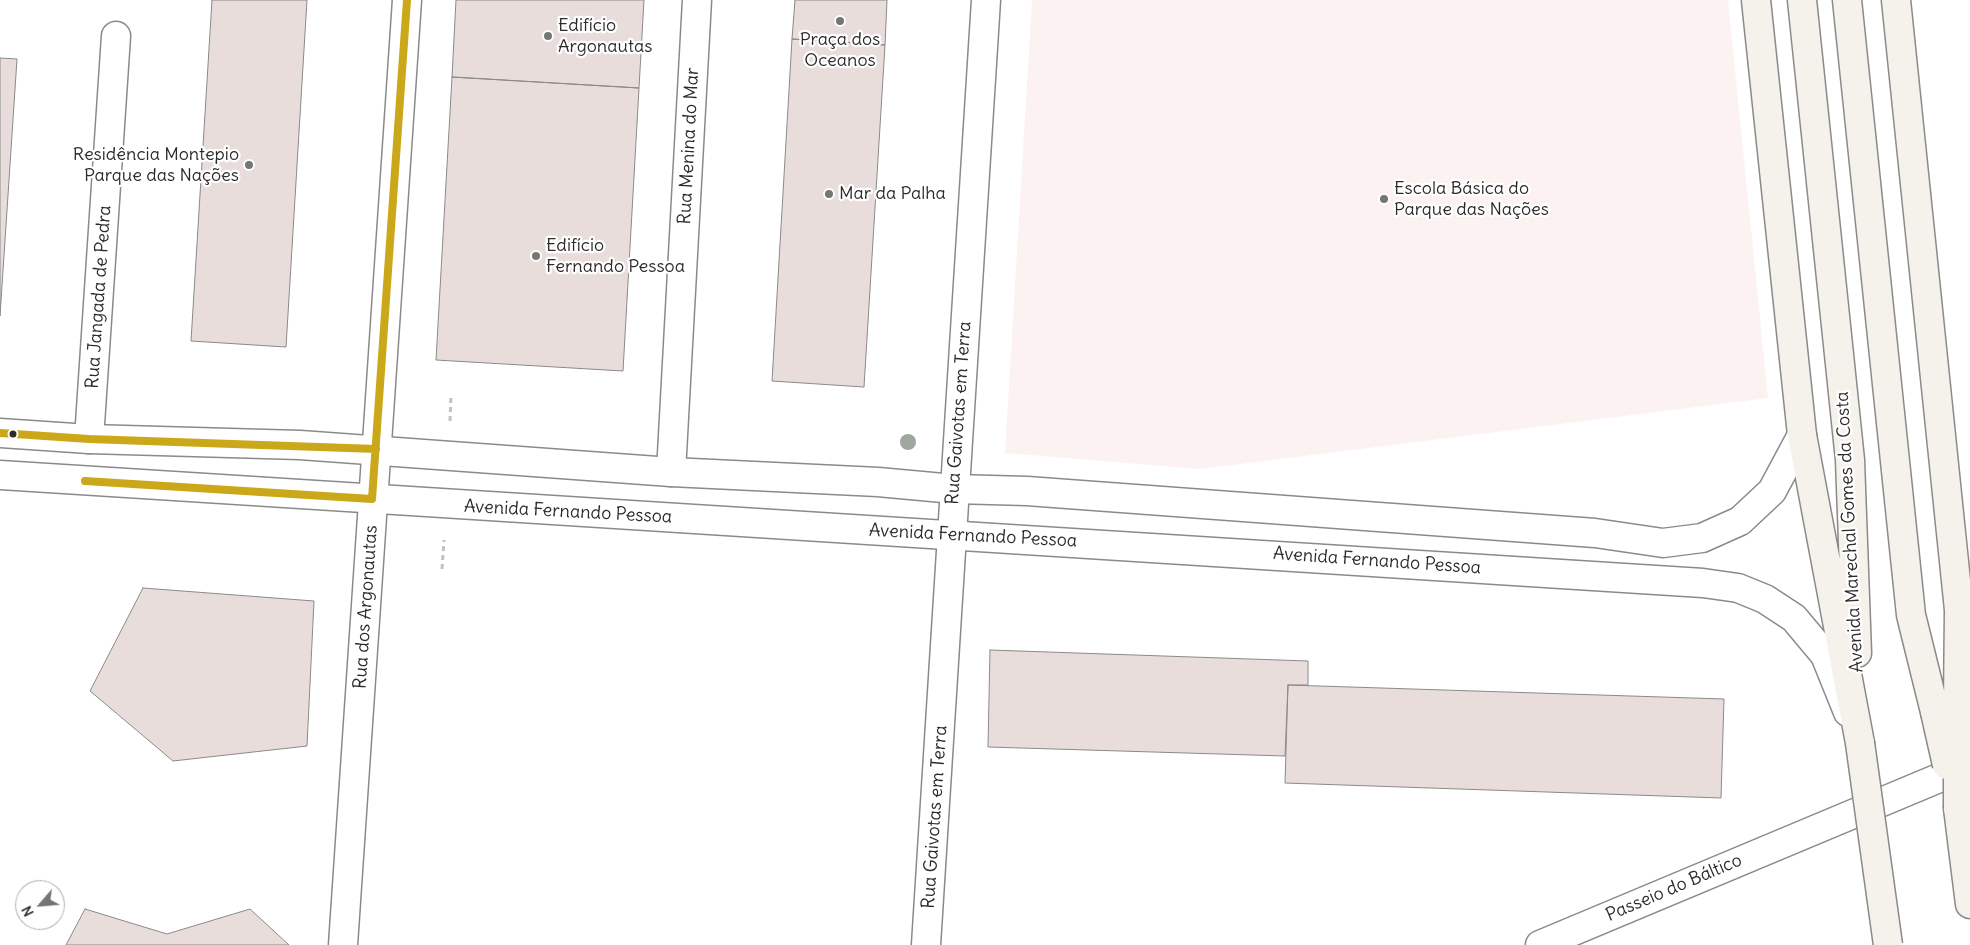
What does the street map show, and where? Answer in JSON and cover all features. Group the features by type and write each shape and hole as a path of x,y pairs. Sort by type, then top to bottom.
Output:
{"main road":[{"path":"1756,0 1802,435 1860,743"},
{"name":"Avenida Marechal Gomes da Costa","path":"1802,0 1850,460 1860,743 1888,945"},
{"path":"1847,0 1911,615 1946,707 1970,904"},
{"path":"1896,0 1959,610 1946,707"}],"street":[{"name":"Rua dos Argonautas","path":"344,945 372,499 407,0"},
{"name":"Rua Menina do Mar","path":"671,472 698,0"},
{"name":"Rua Gaivotas em Terra","path":"926,945 986,0"},
{"name":"Rua Jangada de Pedra","path":"90,439 116,36"},
{"path":"0,433 90,439 376,449 448,457 671,472 878,482 954,489 1027,491 1595,533 1663,543 1702,538 1740,521 1772,491 1802,435"},
{"name":"Avenida Fernando Pessoa","path":"0,475 952,537 1035,539 1703,583 1738,588 1772,604 1794,618 1825,655 1860,743"},
{"name":"Passeio do Báltico","path":"1540,945 1970,765"}],"shaded area":[{"name":"Escola Básica do Parque das Nações","path":"1032,0 1728,0 1768,398 1200,469 1005,453"}],"building":[{"name":"Residência Montepio Parque das Nações","path":"212,0 307,0 286,347 191,341"},
{"name":"Edifício Argonautas","path":"456,0 644,0 639,88 452,77"},
{"name":"Praça dos Oceanos","path":"795,0 887,0 885,45 792,39"},
{"name":"Mar da Palha","path":"792,39 885,45 864,387 772,381"},
{"path":"0,58 17,59 0,316"},
{"name":"Edifício Fernando Pessoa","path":"452,77 639,88 623,371 436,360"},
{"path":"143,588 314,601 307,746 173,761 90,691"},
{"path":"990,650 1308,661 1308,685 1288,685 1285,756 988,747"},
{"path":"1288,685 1724,699 1721,798 1285,783"},
{"path":"85,909 167,934 250,909 289,945 66,945"}],"transit line":[{"path":"372,499 407,0"},
{"path":"0,433 89,439 376,449"},
{"path":"85,481 372,499"}],"place":[{"name":"Praça dos Oceanos","path":"840,21"},
{"name":"Edifício Argonautas","path":"548,36"},
{"name":"Residência Montepio Parque das Nações","path":"249,165"},
{"name":"Mar da Palha","path":"829,194"},
{"name":"Escola Básica do Parque das Nações","path":"1384,199"},
{"name":"Edifício Fernando Pessoa","path":"536,256"}]}
